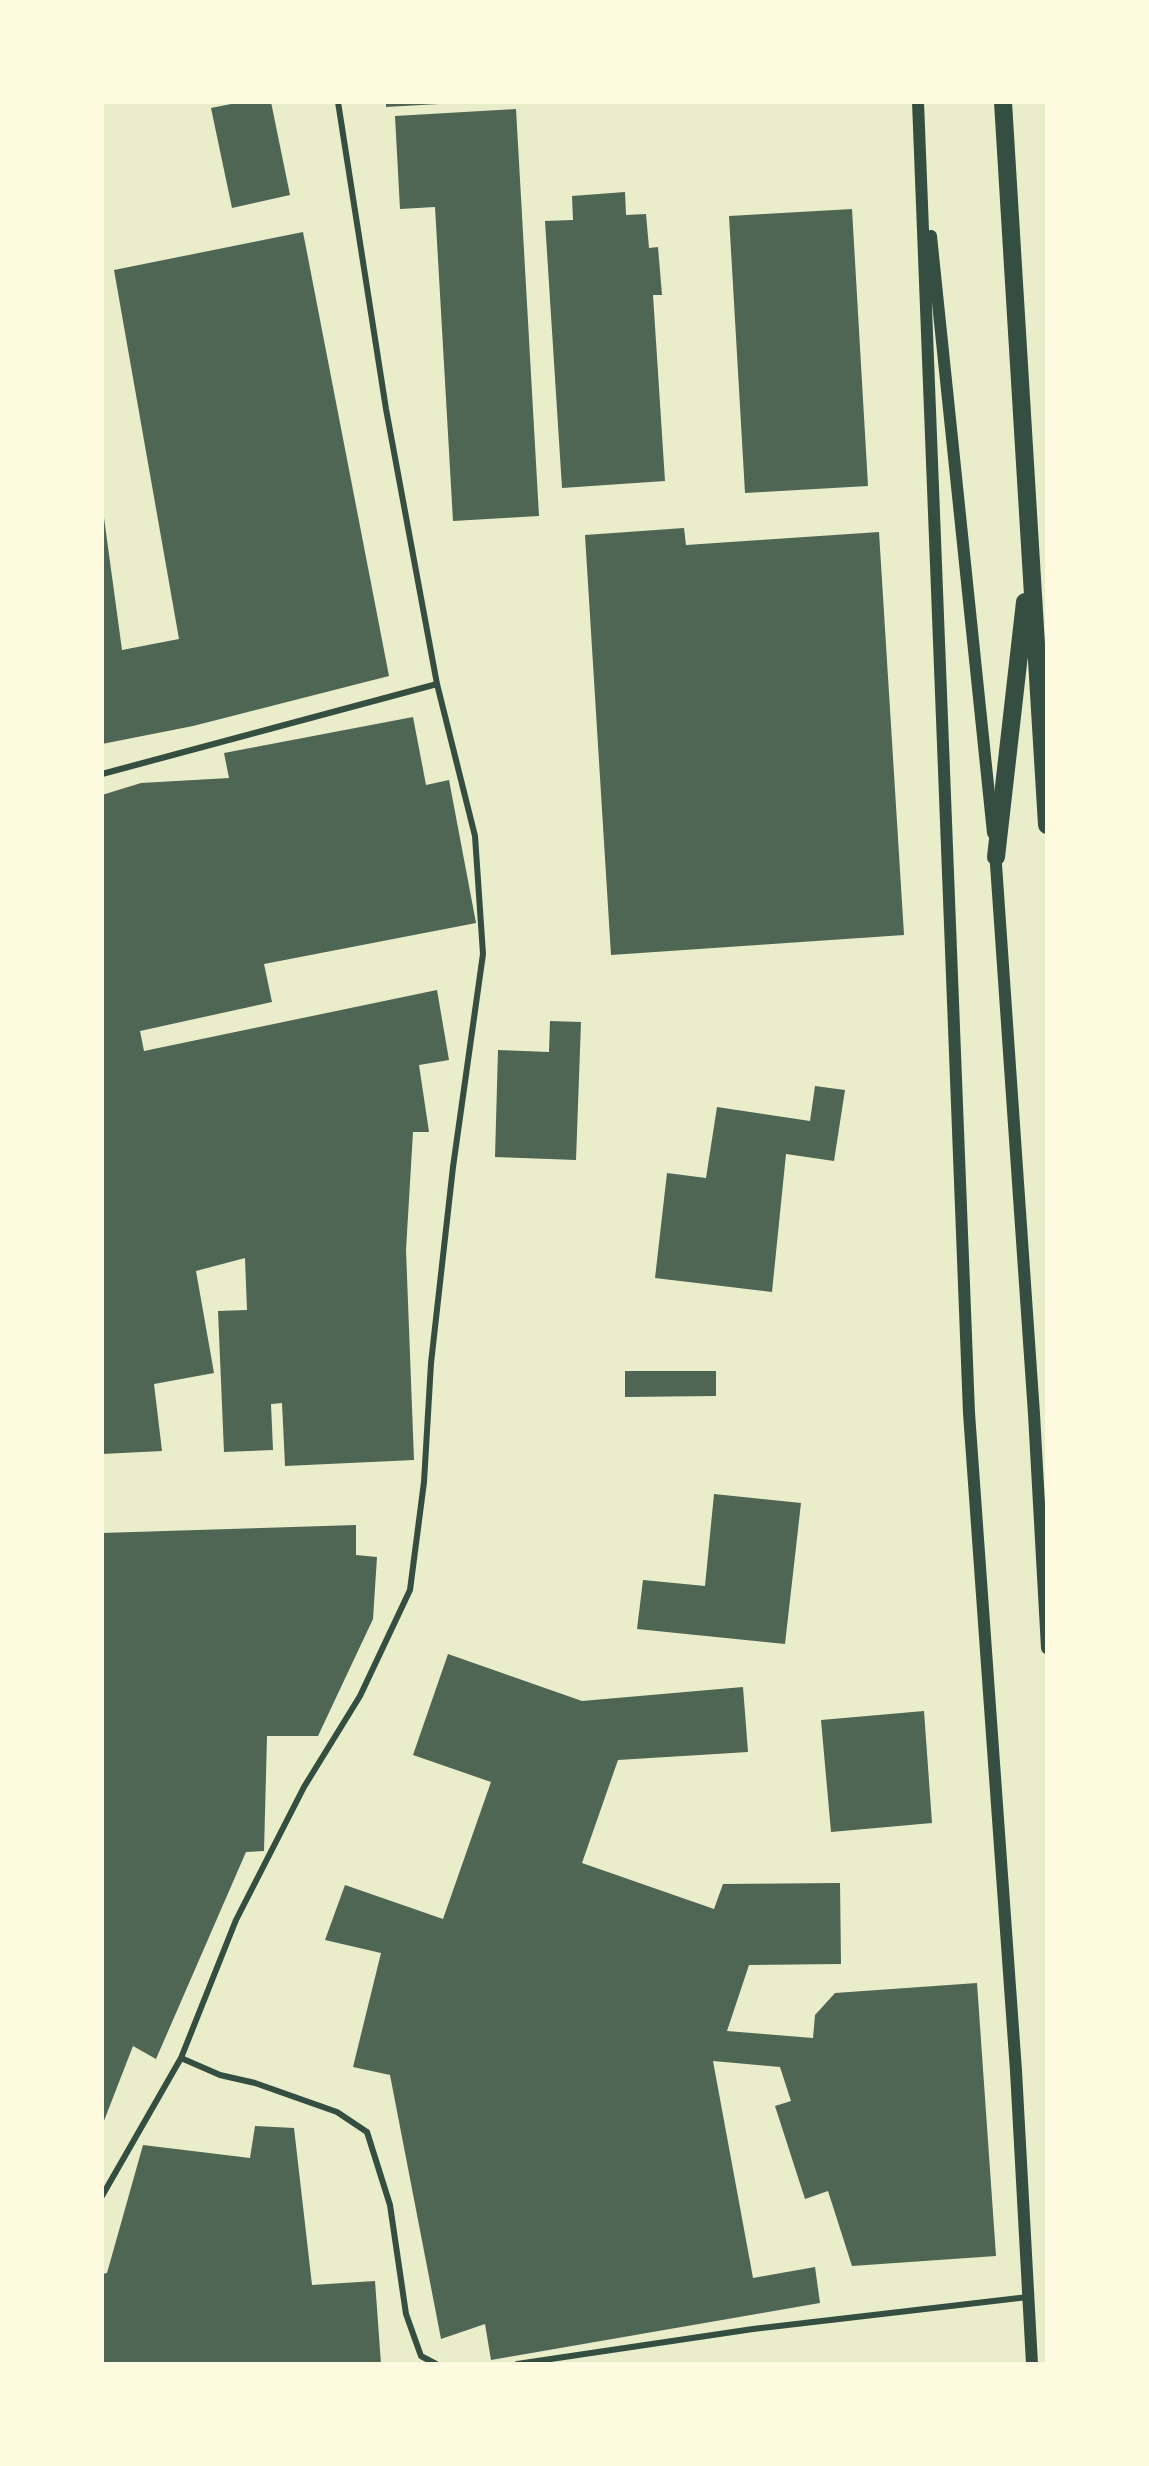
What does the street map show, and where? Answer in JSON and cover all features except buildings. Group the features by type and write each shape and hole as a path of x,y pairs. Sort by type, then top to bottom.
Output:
{"highway":[{"path":"1003,102 1047,825"},
{"path":"996,856 1030,552"}],"main road":[{"path":"918,102 969,1413 1016,2071 1032,2364"},
{"path":"919,117 996,856 1033,1390 1047,1648"}],"street":[{"path":"102,2196 181,2058 236,1920 304,1787 360,1696 410,1590 424,1482 431,1363 441,1271 483,954 475,836 437,684 386,408 338,102"},
{"path":"102,774 437,684"},
{"path":"181,2058 220,2074 255,2083 337,2112 368,2132 390,2205 406,2314 421,2356 436,2364"},
{"path":"517,2364 753,2329 1028,2297"}]}
